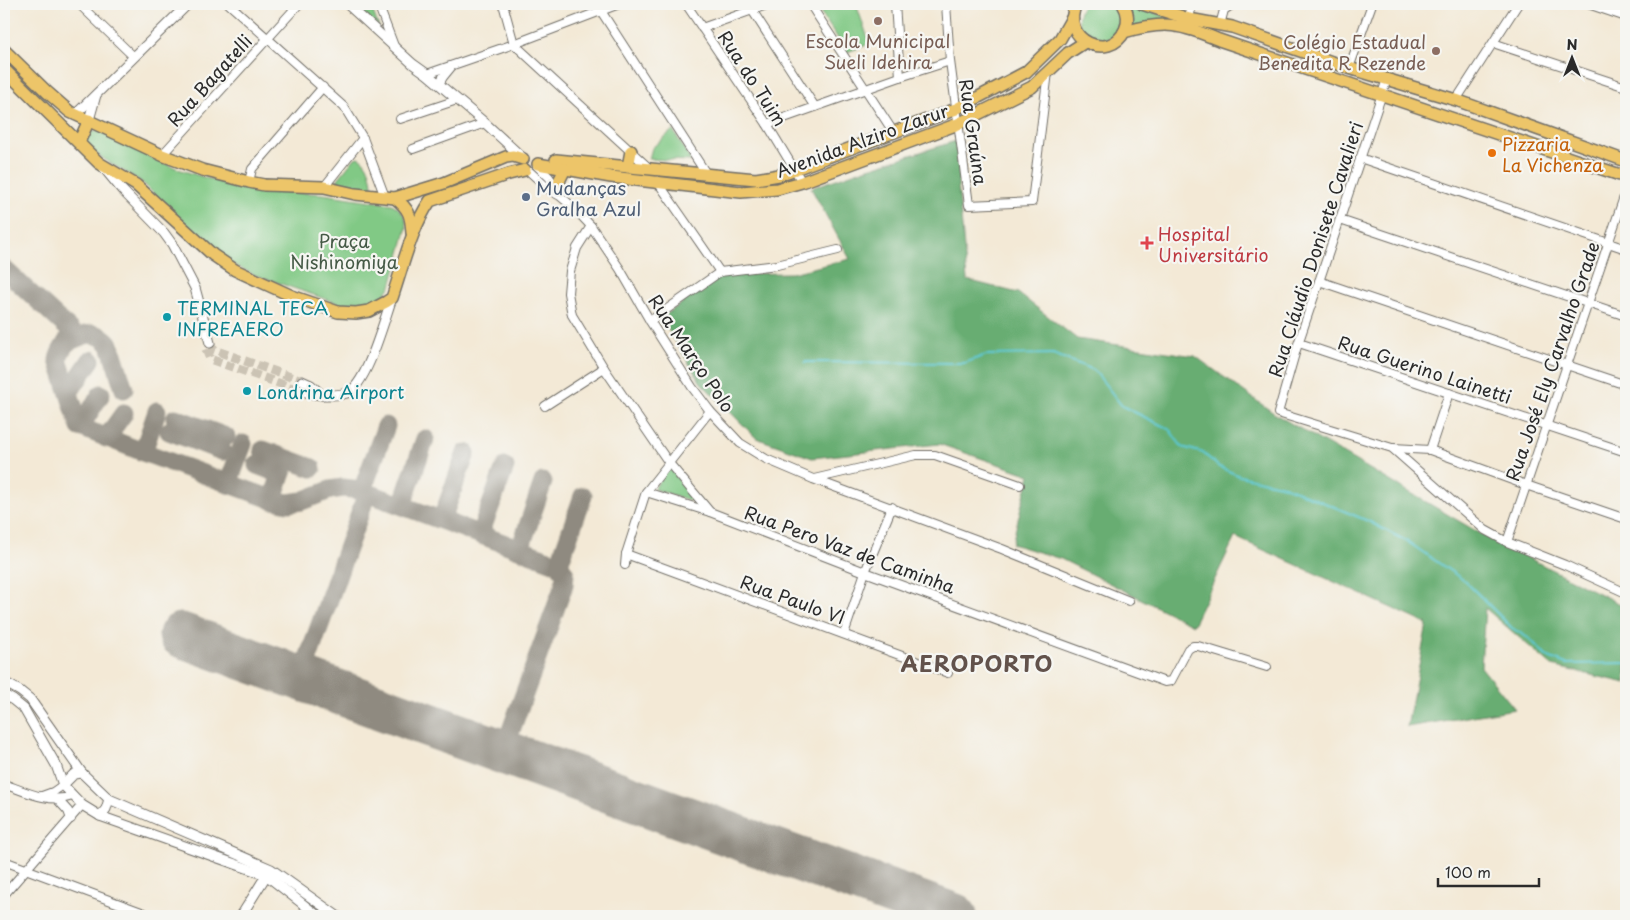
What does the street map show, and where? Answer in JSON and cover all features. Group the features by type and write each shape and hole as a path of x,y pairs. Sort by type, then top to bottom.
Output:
{"main road":[{"name":"Avenida Alziro Zarur","path":"530,164 650,168 756,179 779,175 956,109 1026,72 1060,39 1072,18 1076,4"},
{"path":"1072,18 1078,36 1085,42 1102,46 1111,44 1124,32 1127,24 1128,14 1124,4"},
{"path":"1142,4 1189,19 1226,26 1349,68 1456,100 1626,161"},
{"path":"1124,32 1148,26 1171,25 1191,29 1626,178"},
{"path":"1223,41 1226,26"},
{"name":"Avenida Alziro Zarur","path":"530,164 611,177 742,192 777,189 802,182 958,124 1032,87 1068,53 1085,42"},
{"path":"4,50 72,114 89,120 162,155 202,170 264,185 324,187 355,194 390,198 401,203 410,215 412,238"},
{"path":"4,69 99,163 136,184 213,255 251,278 292,296 338,312 356,314 369,311 392,298 412,238 423,211 430,201 509,174 530,164"},
{"path":"44,109 54,112 64,119 72,114"},
{"path":"79,142 89,120"},
{"path":"628,167 631,152"},
{"path":"390,198 444,182 506,157 513,156 530,164"},
{"path":"559,193 560,179 565,169"},
{"path":"444,182 448,194"}],"street":[{"path":"79,4 134,57"},
{"path":"72,114 97,93 188,4"},
{"path":"229,4 344,107 363,138 390,198"},
{"name":"Rua Bagatelli","path":"162,155 299,4"},
{"path":"347,4 413,64 485,123 530,164"},
{"path":"378,4 394,46"},
{"path":"503,4 514,44 650,168 720,272"},
{"path":"427,74 514,44 619,4"},
{"name":"Rua do Tuim","path":"686,4 767,124 802,182"},
{"path":"702,28 768,4"},
{"path":"810,4 894,133"},
{"path":"895,4 900,77"},
{"name":"Rua Graúna","path":"946,4 950,61 969,205 1032,202 1048,72"},
{"path":"1189,19 1192,4"},
{"path":"1226,26 1224,10 1233,4"},
{"path":"1349,68 1372,4"},
{"path":"1456,100 1518,4"},
{"path":"1588,4 1626,17"},
{"path":"752,10 815,108"},
{"path":"602,11 706,175"},
{"path":"1493,43 1626,87"},
{"path":"767,124 950,61"},
{"path":"439,84 452,65"},
{"name":"Rua Cláudio Donisete Cavalieri","path":"1387,79 1298,342 1278,413 1392,448"},
{"path":"249,182 252,169 323,87"},
{"path":"89,120 97,93"},
{"path":"400,119 457,100"},
{"path":"413,149 485,123"},
{"path":"324,187 363,138"},
{"path":"1360,158 1626,249"},
{"path":"99,163 169,238 194,288 200,305 208,346"},
{"name":"Rua Março Polo","path":"530,164 551,191 559,193 591,226 620,269 650,321 710,411 740,443 766,459 813,479 1002,549 1129,601"},
{"name":"Rua José Ely Carvalho Grade","path":"1508,542 1626,191"},
{"path":"1340,220 1626,316"},
{"name":"Rua Pero Vaz de Caminha","path":"591,226 577,248 570,271 568,293 572,315 604,368 669,462 710,512"},
{"path":"650,321 720,272 777,265 838,250"},
{"path":"1319,281 1626,385"},
{"path":"300,386 311,385 322,395 348,393 359,382 367,368 392,298"},
{"name":"Rua Guerino Lainetti","path":"1298,342 1626,452"},
{"path":"545,406 604,368"},
{"path":"1430,450 1449,393"},
{"path":"625,565 626,554 646,492 710,411"},
{"path":"1392,448 1430,450 1626,519"},
{"path":"1392,448 1485,530 1508,542 1565,565 1626,593"},
{"path":"813,479 916,455 935,455 1020,485"},
{"name":"Rua Pero Vaz de Caminha","path":"646,492 710,512 866,572 1165,682 1171,681 1192,646 1198,646 1267,667"},
{"path":"844,634 892,507"},
{"name":"Rua Paulo VI","path":"626,554 948,674"},
{"path":"4,682 30,699 82,773 109,799 269,872 337,916"},
{"path":"4,695 14,700 24,709 56,766 63,784 82,805 100,816 269,872 318,916"},
{"path":"40,797 53,792 74,774 82,773"},
{"path":"4,784 40,797 57,800 73,796"},
{"path":"100,816 106,809 109,799"},
{"path":"57,800 68,811 72,819"},
{"path":"4,895 72,819 82,805"},
{"path":"4,861 152,916"},
{"path":"240,916 269,872"}],"green space":[{"path":"353,4 370,4 379,27"},
{"path":"815,4 856,4 870,44 847,52"},
{"path":"1084,4 1117,4 1121,11 1122,20 1121,26 1115,35 1107,39 1098,40 1090,37 1083,31 1079,23 1079,14"},
{"path":"1128,4 1195,26 1215,30 1214,34 1132,26"},
{"path":"673,130 691,161 649,159 652,148"},
{"name":"Praça Nishinomiya","path":"99,131 121,140 152,158 181,170 226,184 254,190 323,194 392,204 405,216 407,227 391,286 382,298 363,307 349,307 255,275 232,264 198,237 145,185 90,148 87,144 87,138 90,132"},
{"path":"956,141 960,160 958,184 967,280 1018,293 1077,339 1195,356 1275,414 1483,535 1626,607 1626,683 1552,666 1485,608 1481,667 1515,709 1407,727 1427,624 1235,537 1193,625 1061,559 1012,544 1030,475 939,444 812,458 756,438 701,383 661,318 722,274 792,273 850,259 811,188"},
{"path":"358,157 367,166 370,174 372,187 369,191 340,185 338,182 338,179 355,158"},
{"path":"669,466 695,502 654,489"}],"waterway":[{"path":"805,362 964,363 986,355 1053,354 1094,370 1122,406 1169,429 1182,447 1203,453 1219,467 1240,476 1284,486 1368,521 1408,542 1465,581 1512,628 1530,639 1546,656 1566,664 1626,663"}],"taxiway":[{"path":"4,269 71,331 58,360 80,427 274,500 288,503 302,501 330,490 343,488 360,490 559,564 565,574 564,585 503,752"},
{"path":"66,343 89,334 105,339 110,345 124,389"},
{"path":"69,392 91,360"},
{"path":"80,427 101,394"},
{"path":"143,452 157,411"},
{"path":"106,438 124,413"},
{"path":"175,418 226,437"},
{"path":"362,491 386,426"},
{"path":"169,431 222,451"},
{"path":"402,505 425,439"},
{"path":"228,484 243,444"},
{"path":"263,450 312,468"},
{"path":"442,519 466,453"},
{"path":"272,500 287,459"},
{"path":"257,465 281,474"},
{"path":"480,534 505,467"},
{"path":"520,549 543,482"},
{"path":"301,678 367,493"},
{"path":"559,564 583,496"}],"runway":[{"path":"181,635 955,916"}],"tunnel":[{"path":"210,343 214,350 302,381"},
{"path":"206,349 210,359 298,390"}],"place":[{"name":"Escola Municipal Sueli Idehira","path":"878,21"},
{"name":"Colégio Estadual Benedita R Rezende","path":"1436,51"},
{"name":"Pizzaria La Vichenza","path":"1492,153"},
{"name":"Mudanças Gralha Azul","path":"526,197"},
{"name":"Hospital Universitário","path":"1147,243"},
{"name":"TERMINAL TECA INFREAERO","path":"167,317"},
{"name":"Londrina Airport","path":"247,391"}],"district":[{"name":"AEROPORTO","path":"977,662"}]}
